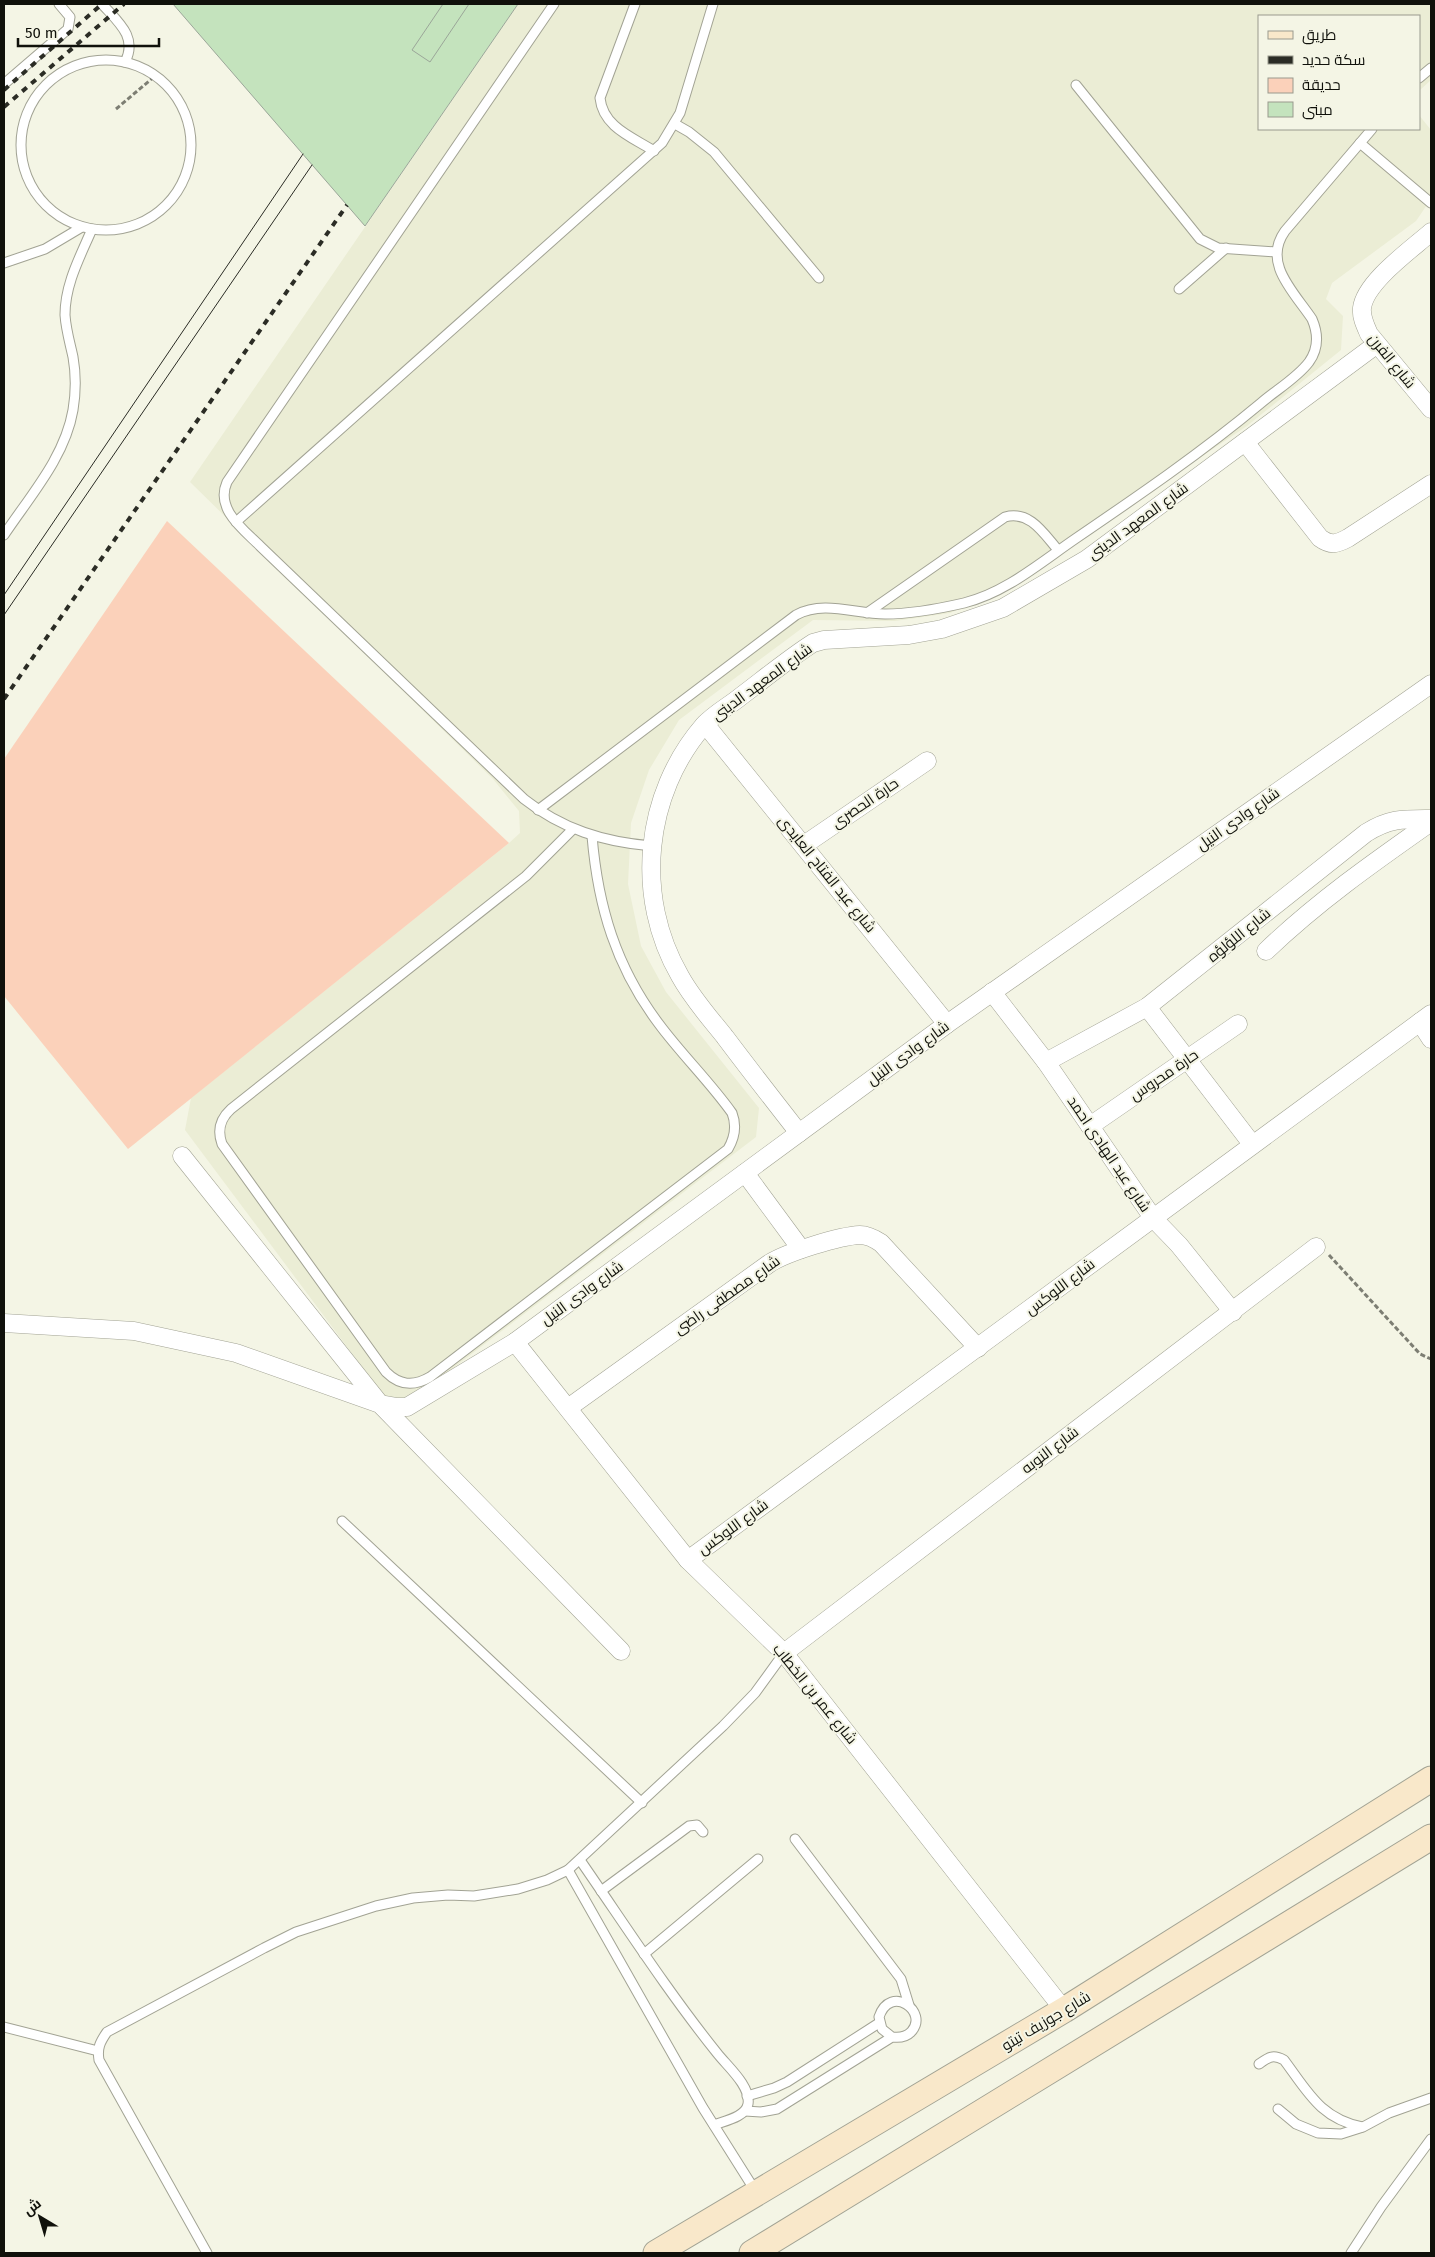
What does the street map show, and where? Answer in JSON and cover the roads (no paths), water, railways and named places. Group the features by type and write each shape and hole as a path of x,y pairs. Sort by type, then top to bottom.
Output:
{"main road":[{"name":"شارع جوزيف تيتو","path":"656,2253 758,2194 1064,2010 1431,1779"},
{"path":"752,2253 1431,1837"}],"street":[{"name":"شارع الفرن","path":"1431,232 1373,284 1365,295 1362,308 1363,322 1377,344 1431,408"},
{"name":"شارع المعهد الدينى","path":"799,1133 680,977 665,946 655,913 651,880 652,846 658,812 669,780 685,751 705,724 813,643 824,640 909,635 942,630 1003,608 1086,558 1377,344"},
{"path":"1244,442 1320,538 1326,543 1339,543 1348,538 1431,484"},
{"name":"شارع وادى النيل","path":"380,1404 407,1407 516,1342 947,1024 1431,684"},
{"name":"شارع عبد الفتاح العايدى","path":"705,724 947,1024"},
{"name":"حارة الحصرى","path":"804,845 927,761"},
{"name":"شارع اللؤلؤه","path":"1046,1062 1147,1007 1366,833 1381,824 1399,818 1431,820"},
{"path":"1266,951 1322,900 1431,820"},
{"name":"شارع عبد الهادى احمد","path":"992,992 1046,1062 1153,1218 1179,1244 1233,1312"},
{"path":"1147,1007 1252,1144"},
{"path":"1426,1018 1431,1039"},
{"name":"شارع اللوكس","path":"688,1560 1426,1018"},
{"name":"حارة محروس","path":"1090,1126 1238,1024"},
{"path":"182,1156 380,1404 621,1651"},
{"path":"744,1173 801,1249"},
{"name":"شارع مصطفى راضى","path":"568,1408 770,1263 801,1249 860,1235 875,1239 978,1348"},
{"name":"شارع النوبه","path":"784,1653 1316,1247"},
{"path":"4,1323 134,1331 236,1353 380,1404"},
{"name":"شارع عمر بن الخطاب","path":"516,1342 688,1560 784,1653 1064,2010"}],"lane":[{"path":"4,84 68,30 70,17 60,4"},
{"path":"102,4 126,30 129,38 129,55 125,62"},
{"path":"554,4 227,482 223,497 224,505 236,522 467,746 538,810 573,829 592,836 629,844 652,846"},
{"path":"636,4 600,98 601,106 613,126 654,151"},
{"path":"236,522 654,151 675,124 713,4"},
{"path":"104,60 125,62 146,70 164,82 178,99 187,118 191,140 190,154 183,182 171,201 154,215 135,225 121,228 92,229 82,227 62,218 45,205 32,187 23,160 21,146 24,124 36,98 45,86 62,73 82,64 104,60"},
{"path":"1420,77 1431,68"},
{"path":"1076,84 1194,233 1212,246 1276,252"},
{"path":"675,124 689,132 714,152 818,278"},
{"path":"538,810 796,615 819,607 885,614 927,610 973,600 998,590 1140,496 1203,449 1309,362 1316,346 1316,327 1278,268 1277,244 1285,231 1371,130"},
{"path":"1360,143 1431,203"},
{"path":"4,263 45,249 82,227"},
{"path":"4,535 54,459 69,427 74,401 75,375 67,331 66,303 72,276 92,229"},
{"path":"1179,289 1226,248"},
{"path":"867,613 1005,516 1017,515 1032,521 1058,550"},
{"path":"573,829 526,876 230,1109 222,1119 220,1126 222,1144 386,1372 398,1382 414,1384 430,1378 728,1149 735,1135 736,1127 732,1113 660,1025 640,997 624,967 611,936 601,904 592,836"},
{"path":"342,1521 642,1803"},
{"path":"207,2253 99,2060 100,2041 107,2032 296,1932 385,1904 413,1898 448,1895 474,1896 518,1889 547,1880 568,1870 642,1803 755,1693 784,1653"},
{"path":"601,1892 689,1826 697,1825 704,1832"},
{"path":"745,2111 761,2112 784,2106 892,2037 905,2036 914,2028 915,2015 909,2005 901,1979 795,1839"},
{"path":"644,1954 758,1859"},
{"path":"580,1860 694,2024 742,2084 748,2104 745,2111 738,2116 714,2125"},
{"path":"568,1870 714,2125 758,2194"},
{"path":"892,2037 882,2029 879,2023 881,2011 891,2002 897,2001 909,2005"},
{"path":"747,2096 761,2093 787,2082 879,2023"},
{"path":"4,2027 98,2051"},
{"path":"1259,2064 1271,2056 1277,2056 1284,2060 1318,2106 1346,2124 1363,2127"},
{"path":"1278,2109 1296,2124 1318,2132 1340,2134 1363,2127 1389,2113 1431,2098"},
{"path":"1351,2253 1381,2207 1431,2139"}],"tram line":[{"path":"4,595 303,154"},
{"path":"4,615 312,165"}],"railway":[{"path":"4,90 102,4"},
{"path":"4,107 124,4"},
{"path":"4,699 347,205"}]}
